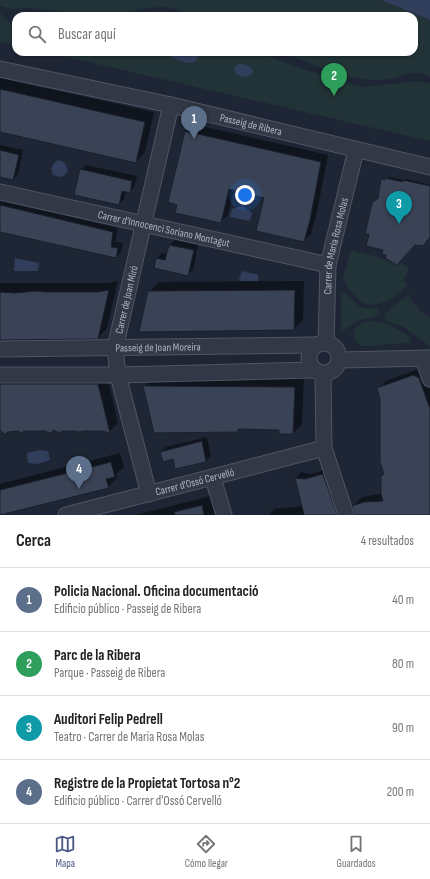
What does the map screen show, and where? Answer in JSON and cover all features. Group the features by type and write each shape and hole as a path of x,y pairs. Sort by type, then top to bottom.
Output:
{"street":[{"name":"Passeig de Ribera","path":"0,69 171,105 430,168"},
{"name":"Carrer de Joan Miró","path":"149,494 118,374 115,348 171,105"},
{"name":"Carrer de Maria Rosa Molas","path":"321,344 328,266 356,150"},
{"name":"Carrer d'Innocenci Soriano Montagut","path":"0,192 328,266"},
{"name":"Passeig de Joan Moreira","path":"0,349 321,344"},
{"path":"0,375 319,372 329,373 338,366 340,360 337,349 331,344 321,344 310,352 309,358 310,363 319,372 324,448 346,515"},
{"path":"340,360 426,359 430,379"},
{"name":"Carrer d'Ossó Cervelló","path":"67,515 324,448"},
{"path":"213,478 224,515"}],"shaded area":[{"path":"0,0 381,0 410,12 183,12 172,8 161,7 141,9 130,12 64,12 31,8 10,9 0,6"},
{"path":"0,13 12,24 12,44 0,42"},
{"path":"418,15 430,20 430,77 423,74 410,73 388,79 370,80 344,75 292,56 418,56"},
{"path":"62,56 268,56 329,78 364,87 417,81 427,83 430,84 430,141"},
{"path":"351,250 381,258 398,265 401,262 408,268 403,280 407,285 387,301 375,305 363,303 352,293 343,278"},
{"path":"346,293 362,307 379,309 380,314 358,321 341,332 341,297 342,294"},
{"path":"410,294 409,299 420,311 430,318 430,346 402,326 389,322 384,318 391,308"},
{"path":"371,321 386,324 402,331 410,337 410,343 362,346 354,337 354,332 359,325"}],"water":[{"path":"381,0 430,0 430,20 418,15 418,12 410,12"},
{"path":"168,56 199,56 194,62 184,62"},
{"path":"239,64 250,67 253,70 252,74 244,77 236,74 234,68"},
{"path":"59,160 65,163 68,170 65,175 59,177 53,175 51,168 56,161"},
{"path":"243,206 252,213 250,221 230,217 232,209"},
{"path":"15,258 39,263 38,271 14,271"},
{"path":"242,271 258,275 258,281 240,281 239,279"},
{"path":"40,450 48,451 50,460 38,464 28,463 27,453"}],"building":[{"path":"0,89 145,122 136,163 0,132"},
{"path":"185,131 321,162 310,220 304,242 256,231 264,198 229,189 221,223 175,213 177,205 168,202"},
{"path":"0,150 19,155 13,180 0,177"},
{"path":"80,169 132,181 130,193 122,191 119,205 74,195"},
{"path":"385,178 430,186 430,237 423,246 415,245 397,265 385,258 386,255 382,254 383,250 366,246 369,234 365,234 372,203 378,198 381,179 385,180"},
{"path":"0,205 113,232 111,247 118,248 116,258 0,232"},
{"path":"169,245 194,250 188,276 154,268 156,258 165,260"},
{"path":"109,290 98,339 0,340 0,292 98,292"},
{"path":"295,290 294,330 139,332 148,291"},
{"path":"413,375 419,378 430,409 430,515 355,515 352,506 364,502 383,501 381,494 381,476 384,474 380,462 380,399 377,388"},
{"path":"0,384 98,384 110,433 101,431 63,431 59,433 54,430 50,433 45,431 25,431 21,433 18,431 8,432 5,434 0,430"},
{"path":"143,386 295,387 293,434 279,434 279,430 238,429 238,432 154,433"},
{"path":"202,441 206,462 175,469 173,459 163,462 160,452"},
{"path":"111,462 115,477 106,479 109,488 0,515 0,490"},
{"path":"323,474 337,515 304,515 295,478 305,479"},
{"path":"202,505 204,515 175,515 174,512"}],"place":[{"name":"Parc de la Ribera","path":"334,96"},
{"name":"Policia Nacional. Oficina documentació","path":"194,139"},
{"name":"Auditori Felip Pedrell","path":"399,224"},
{"name":"Registre de la Propietat Tortosa n°2","path":"79,489"}]}
